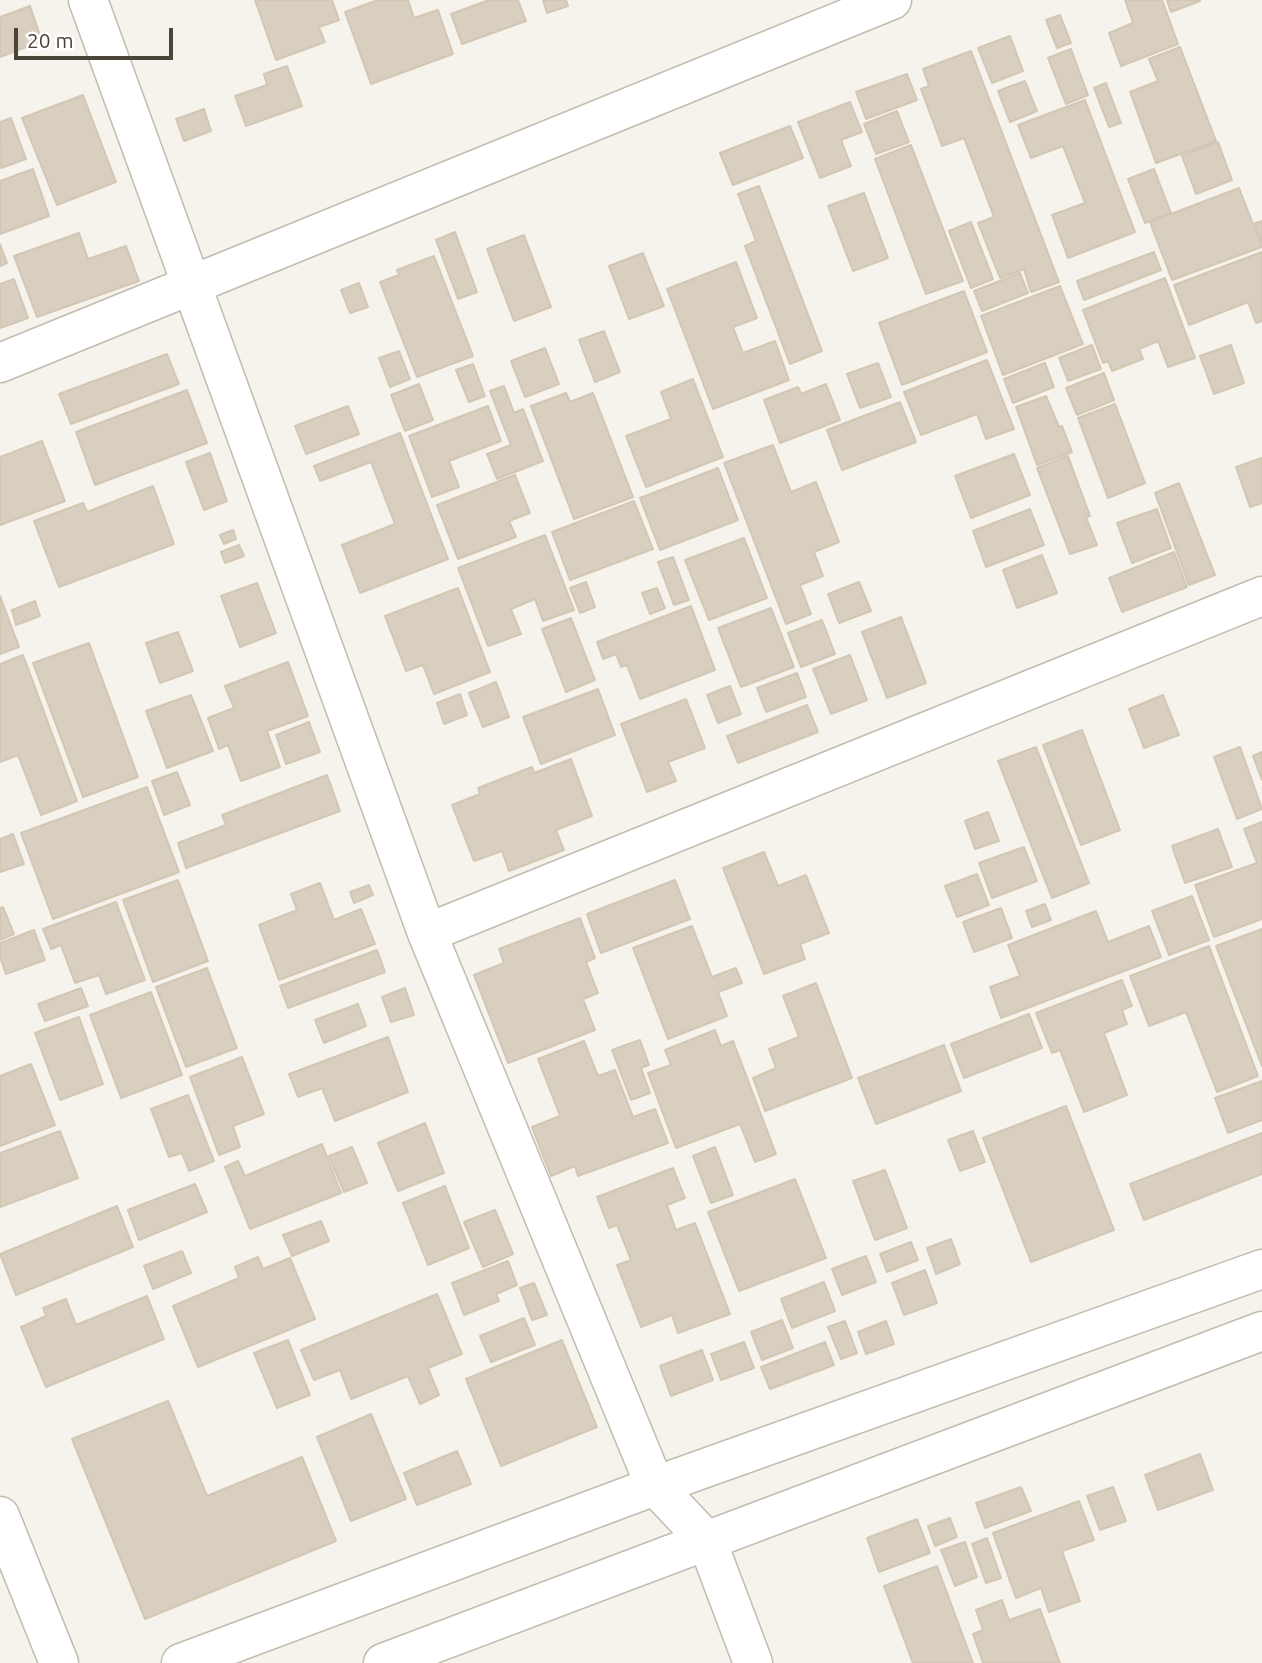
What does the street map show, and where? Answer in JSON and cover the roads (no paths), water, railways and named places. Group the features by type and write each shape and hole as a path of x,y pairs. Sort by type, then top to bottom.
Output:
{"street":[{"path":"88,0 194,285 427,933 655,1486 707,1541 753,1663"},
{"path":"0,363 892,0"},
{"path":"427,933 1262,596"},
{"path":"181,1663 655,1486 1262,1269"},
{"path":"383,1663 1262,1331"},
{"path":"0,1516 59,1663"}]}
